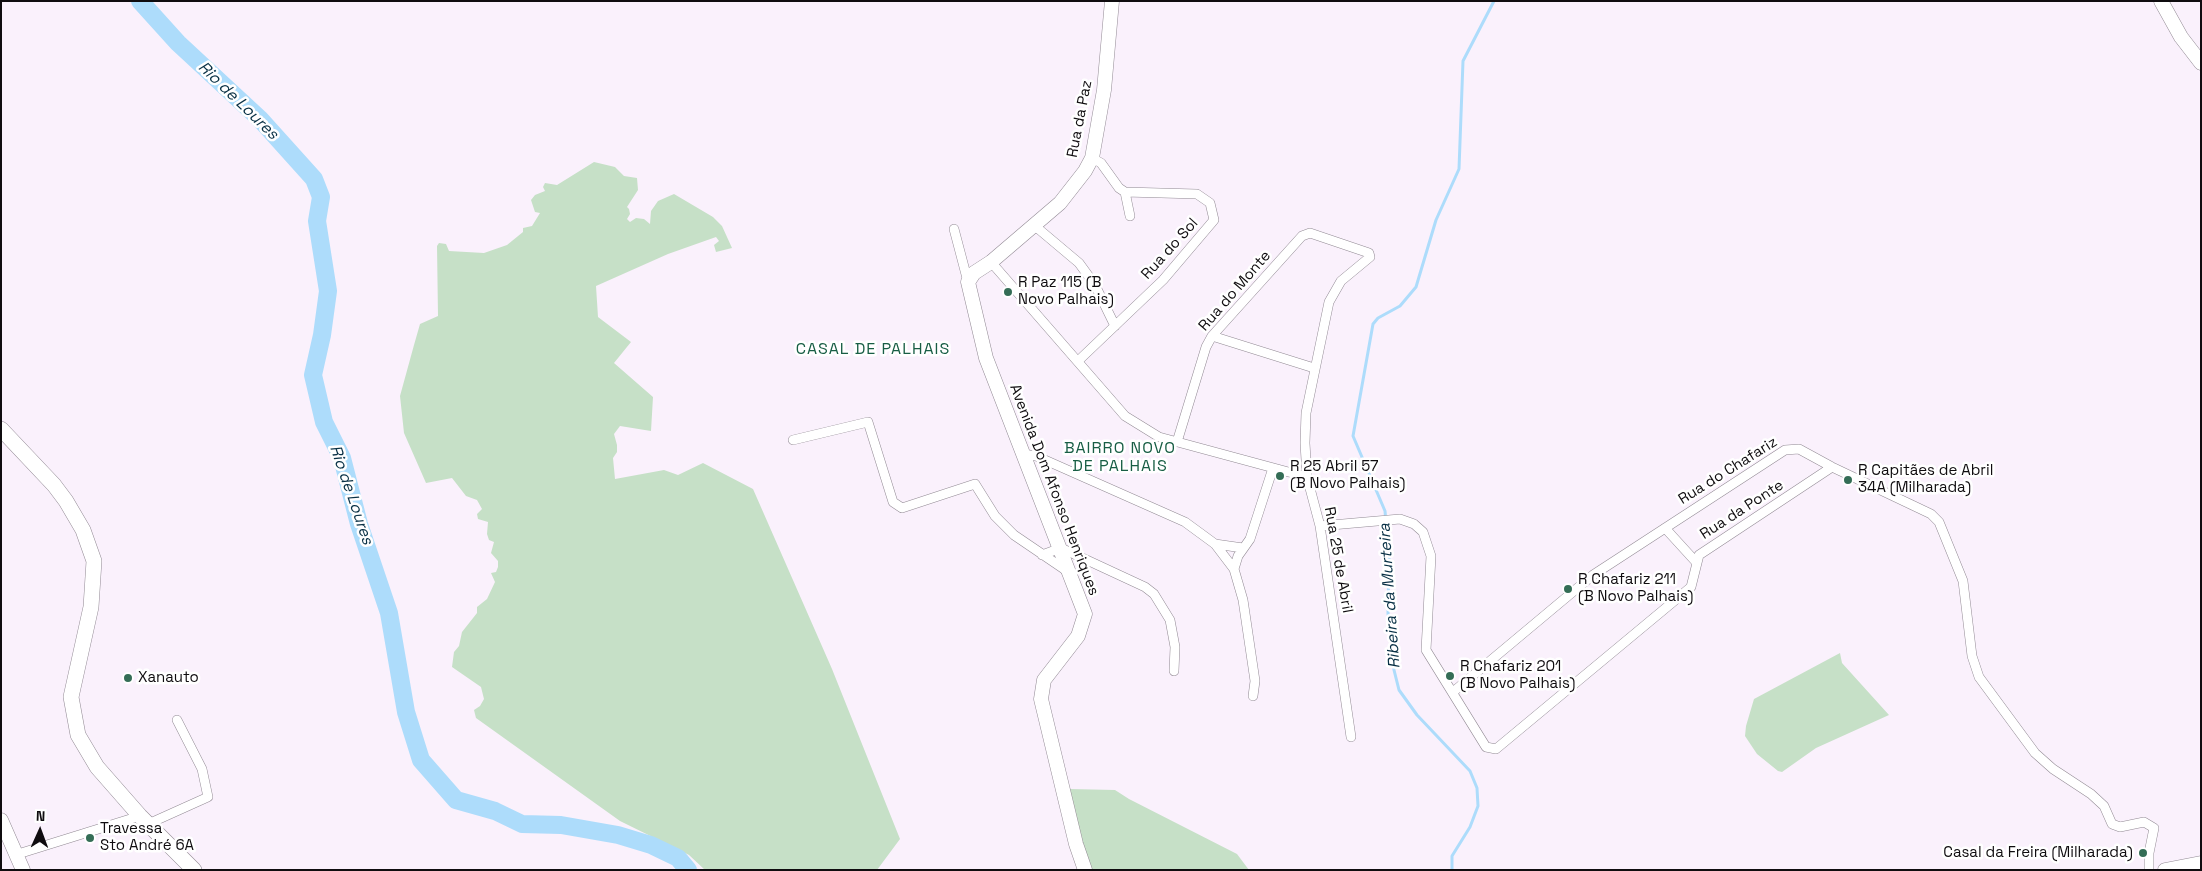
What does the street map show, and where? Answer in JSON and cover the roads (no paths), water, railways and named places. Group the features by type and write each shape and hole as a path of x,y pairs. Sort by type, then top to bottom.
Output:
{"main road":[{"path":"1,429 54,485 66,501 90,546 94,561 94,588 71,697 74,721 84,748 97,767 144,820 194,870"}],"street":[{"name":"Rua da Paz","path":"968,282 974,273 991,262 1060,203 1085,171 1092,158 1104,90 1112,1"},
{"path":"2161,1 2181,37 2201,63"},
{"path":"1092,158 1100,163 1119,188 1125,192 1130,216"},
{"name":"Rua do Sol","path":"1078,361 1163,280 1214,220 1210,203 1197,194 1125,192"},
{"path":"1035,226 1079,263 1094,285 1115,326"},
{"name":"Avenida Dom Afonso Henriques","path":"954,229 986,358 1085,614 1078,636 1044,680 1041,699 1076,844 1085,870"},
{"name":"Rua do Monte","path":"1177,442 1206,348 1212,336 1306,233 1362,249 1369,253 1370,257"},
{"name":"Rua 25 de Abril","path":"1351,737 1320,526 1307,477 1304,442 1306,413 1314,368 1329,302 1333,292 1342,281 1370,257"},
{"path":"991,262 1125,416 1159,437 1307,477"},
{"path":"1212,336 1314,368"},
{"path":"793,440 868,422 893,502 902,508 975,484 995,516 1014,535 1067,571"},
{"name":"Rua do Chafariz","path":"1453,692 1592,575 1785,450 1798,449 1932,514 1939,522 1963,581 1972,656 1979,677 2035,753 2053,769 2091,794 2104,806 2112,824 2120,827 2144,822 2154,828 2149,853 2149,870"},
{"path":"1022,454 1036,456 1186,522 1214,544 1234,569 1243,600 1255,681 1253,696"},
{"name":"Rua da Ponte","path":"1320,526 1392,519 1414,524 1423,532 1431,556 1426,650 1486,747 1496,749 1692,587 1699,555 1832,467"},
{"path":"1234,569 1243,548 1250,539 1274,468"},
{"path":"1665,528 1696,562"},
{"path":"1214,544 1243,548"},
{"path":"1042,555 1061,548 1145,587 1154,594 1170,620 1175,647 1174,671"},
{"path":"18,854 144,820 208,797 202,768 177,720"},
{"path":"1,820 18,854 23,870"},
{"path":"2165,870 2201,863"}],"waterway":[{"name":"Rio de Loures","path":"140,1 178,43 260,119 314,179 321,197 317,221 328,291 322,335 313,375 324,422 342,458 359,524 389,613 406,712 421,760 456,800 495,811 522,824 561,825 618,835 651,845 678,858 688,870"},
{"name":"Ribeira da Murteira","path":"1452,870 1452,856 1470,827 1478,806 1477,788 1470,771 1417,715 1399,690 1394,670 1388,613 1389,555 1385,511 1353,436 1373,324 1378,318 1400,306 1416,287 1436,220 1459,169 1463,61 1494,1"}],"place":[{"name":"R Paz 115 (B Novo Palhais)","path":"1008,292"},
{"name":"R 25 Abril 57 (B Novo Palhais)","path":"1280,476"},
{"name":"R Capitães de Abril 34A (Milharada)","path":"1848,480"},
{"name":"R Chafariz 211 (B Novo Palhais)","path":"1568,589"},
{"name":"R Chafariz 201 (B Novo Palhais)","path":"1450,676"},
{"name":"Xanauto","path":"128,678"},
{"name":"Travessa Sto André 6A","path":"90,838"},
{"name":"Casal da Freira (Milharada)","path":"2143,853"}],"district":[{"name":"CASAL DE PALHAIS","path":"873,350"},
{"name":"BAIRRO NOVO DE PALHAIS","path":"1120,458"}]}
